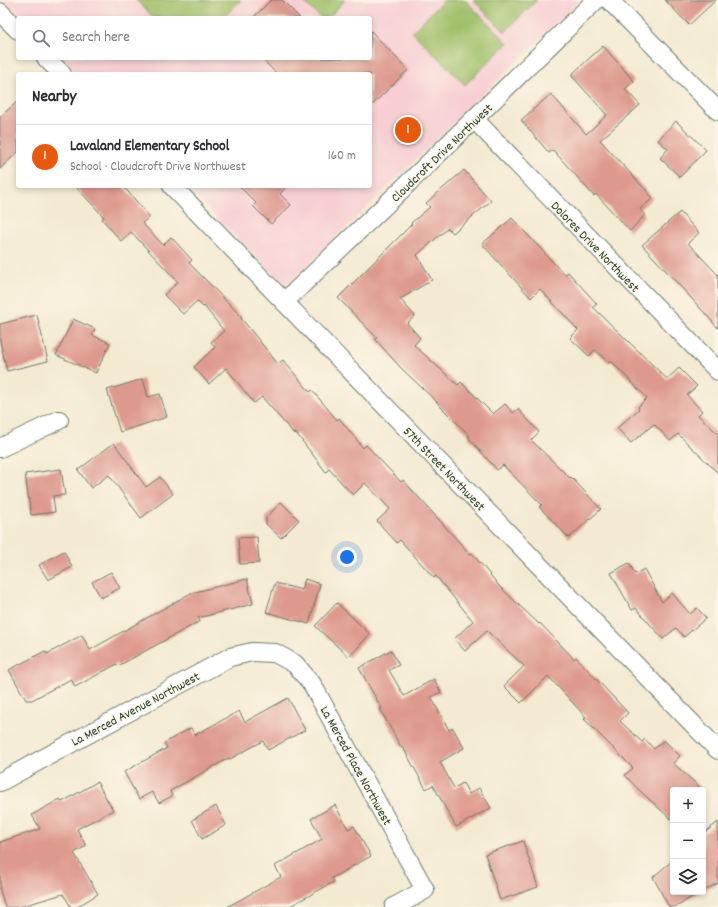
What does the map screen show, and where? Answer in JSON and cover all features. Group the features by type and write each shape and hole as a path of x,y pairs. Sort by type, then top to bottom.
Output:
{"street":[{"name":"Cloudcroft Drive Northwest","path":"284,302 596,0"},
{"path":"609,0 718,111"},
{"path":"0,12 16,28"},
{"path":"48,60 60,72"},
{"name":"Dolores Drive Northwest","path":"474,119 718,371"},
{"name":"57th Street Northwest","path":"174,188 718,750"},
{"path":"0,448 59,420"},
{"name":"La Merced Avenue Northwest","path":"0,782 230,657 252,652 275,653"},
{"name":"La Merced Place Northwest","path":"275,653 295,664 312,684 425,890 394,907"}],"shaded area":[{"path":"4,0 580,0 285,287 188,188 372,188 372,72 75,72 63,60 372,60 372,16 20,16"}],"green space":[{"path":"136,0 241,0 225,16 152,16"},
{"path":"302,0 345,0 330,16 319,16"},
{"path":"444,0 465,0 508,43 465,85 412,32"},
{"path":"473,0 537,0 505,32"}],"building":[{"path":"271,0 282,0 298,16 255,16"},
{"path":"665,0 716,0 689,25"},
{"path":"372,32 408,70 372,105 372,72 275,72 263,60 372,60"},
{"path":"603,46 634,81 625,89 640,105 600,140 653,198 640,209 645,215 630,231 596,194 594,196 553,150 549,153 521,120 551,94 586,134 607,115 571,75"},
{"path":"16,103 16,154 0,169 0,117"},
{"path":"676,121 706,150 680,177 660,158 668,149 658,140"},
{"path":"464,170 491,201 453,233 448,228 417,255 432,280 400,299 415,316 407,323 420,338 414,345 458,385 461,382 493,414 505,404 513,413 518,409 539,432 531,440 570,478 571,477 601,509 569,538 539,507 542,505 503,465 497,470 468,437 470,436 400,367 375,339 377,338 338,298 412,224 411,223 430,207 426,203"},
{"path":"77,188 125,188 150,217 142,223 163,245 171,237 192,260 189,263 242,317 241,318 278,364 283,360 310,392 312,390 337,420 339,418 363,448 366,445 401,482 403,480 470,554 472,553 500,587 539,624 540,623 574,659 576,657 628,713 620,721 642,742 645,739 654,749 664,740 680,756 673,763 700,787 670,787 670,818 625,775 633,768 584,719 586,717 548,676 521,703 504,686 524,666 487,631 465,651 454,639 473,621 436,576 434,578 400,540 397,543 377,521 390,509 365,483 353,495 329,469 326,472 296,433 294,434 262,397 254,403 226,368 209,384 194,367 215,347 211,342 224,331 204,306 203,307 197,301 183,314 164,295 178,282 131,232 121,241 102,219 104,217"},
{"path":"241,188 285,188 280,194 291,205 271,224 253,206 256,203"},
{"path":"680,212 699,233 688,243 718,275 718,328 642,245"},
{"path":"512,218 565,275 568,272 597,304 593,307 667,379 679,368 697,386 687,395 702,411 698,415 718,434 718,473 678,434 670,441 654,424 631,443 617,428 639,409 638,407 647,398 611,361 609,363 595,350 589,356 570,338 578,330 540,289 531,298 482,244"},
{"path":"37,315 48,361 7,371 0,341 0,324"},
{"path":"73,319 95,329 92,335 110,343 96,373 56,355"},
{"path":"143,379 148,397 160,394 167,417 120,432 107,390"},
{"path":"114,443 146,487 160,477 173,494 141,518 109,475 91,488 78,470"},
{"path":"61,469 65,495 53,496 55,512 31,515 25,474"},
{"path":"281,502 299,520 281,538 266,524 266,518"},
{"path":"257,537 259,563 240,564 238,538"},
{"path":"64,551 72,567 48,580 39,565"},
{"path":"629,563 635,574 644,569 662,602 672,593 690,614 697,608 706,618 684,637 676,628 663,639 636,608 632,610 611,573"},
{"path":"111,572 120,588 101,598 92,582"},
{"path":"247,579 253,604 198,618 200,621 118,666 117,664 75,687 71,679 32,700 26,700 9,670 45,651 47,654 82,635 90,650 191,593"},
{"path":"305,579 320,584 309,624 266,612 275,583 302,590"},
{"path":"337,603 370,634 349,657 315,626"},
{"path":"391,650 399,665 389,670 404,696 434,679 441,692 431,697 449,730 453,728 464,748 440,762 454,788 463,783 469,794 479,788 491,808 456,827 433,785 426,789 402,746 401,747 359,668"},
{"path":"288,698 305,730 268,750 263,741 230,759 229,758 170,791 172,796 159,803 152,792 139,799 124,772 167,748 164,743 191,728 195,735 239,711 245,722"},
{"path":"97,782 113,810 77,829 86,846 74,853 98,894 77,907 71,907 63,894 19,907 5,907 0,890 0,842 40,829 32,815 60,799 62,802"},
{"path":"335,805 348,829 354,826 371,856 332,878 334,882 288,907 227,907 281,877 275,866 322,839 311,819"},
{"path":"216,806 226,825 202,839 192,820"},
{"path":"718,822 718,883 706,889 706,859 706,832"},
{"path":"523,841 538,887 500,900 485,854"},
{"path":"670,863 670,895 696,895 674,907 669,907 653,877"}],"place":[{"name":"Lavaland Elementary School","path":"408,130"}]}
